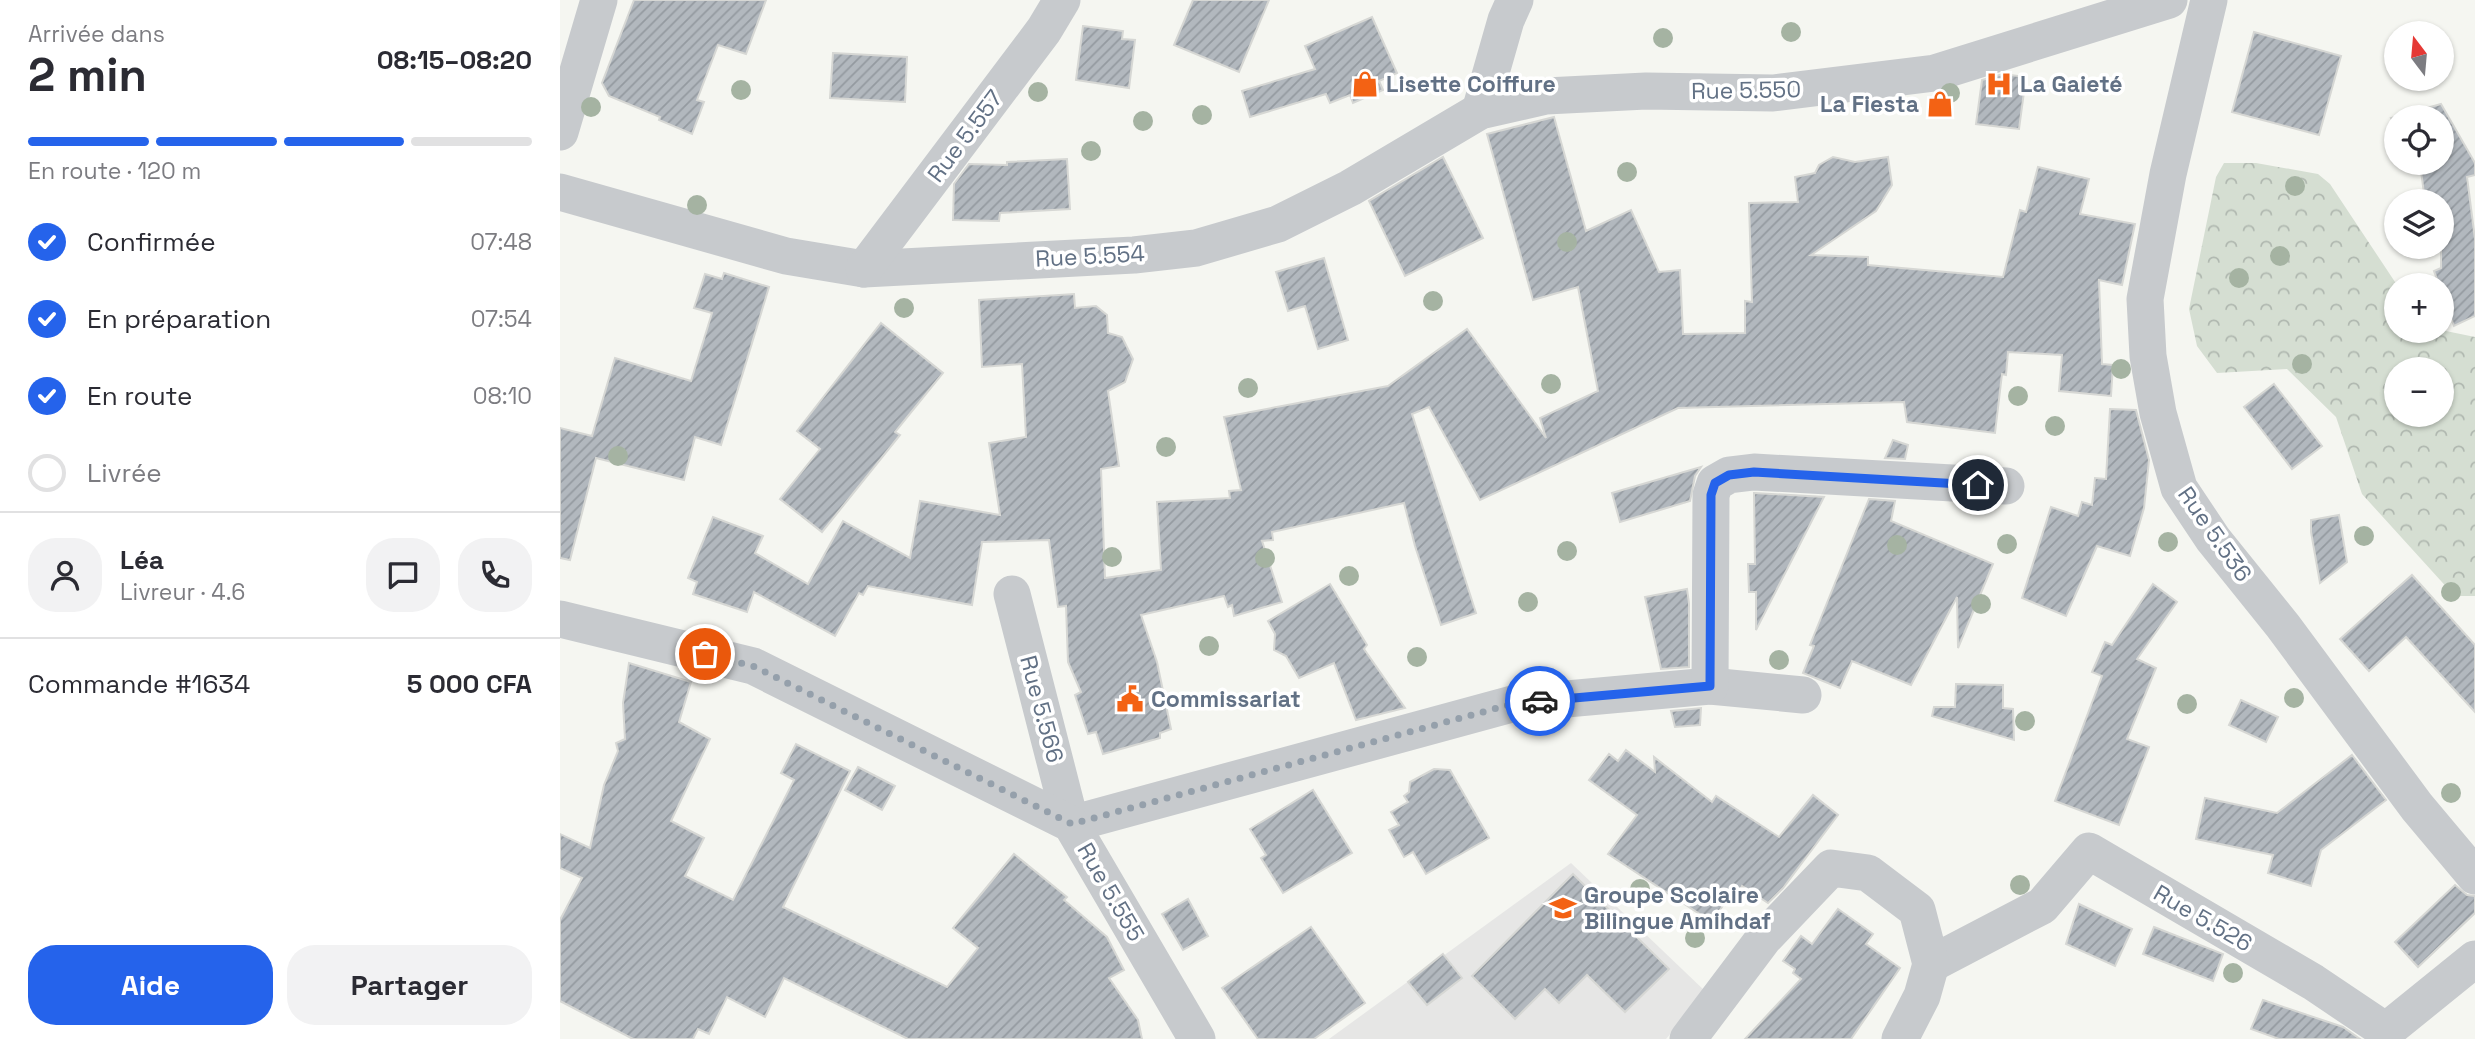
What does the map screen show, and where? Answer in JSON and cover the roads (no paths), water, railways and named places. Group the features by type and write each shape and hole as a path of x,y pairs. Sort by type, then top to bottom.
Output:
{"street":[{"path":"560,132 599,0"},
{"name":"Rue 5.557","path":"864,269 1044,30 1062,0"},
{"path":"1480,111 1506,20 1515,0"},
{"name":"Rue 5.550","path":"1480,111 1546,96 1646,91 1773,93 1935,73 2169,0"},
{"name":"Rue 5.536","path":"2209,0 2168,174 2146,299 2148,356 2156,401 2179,488 2213,539 2283,626 2417,807 2475,876"},
{"name":"Rue 5.554","path":"560,192 786,257 864,269 1134,255 1196,248 1278,224 1350,188 1480,111"},
{"path":"1710,686 1711,495 1715,483 1729,475 1754,472 2006,486"},
{"name":"Rue 5.566","path":"1012,594 1072,824"},
{"name":"Rue 5.555","path":"560,618 753,666 1072,824 1197,1039"},
{"path":"1072,824 1512,704 1710,686 1803,695"},
{"name":"Rue 5.526","path":"1931,964 2042,906 2089,851 2312,982 2386,1031 2475,958"},
{"path":"1688,1039 1764,938 1831,869 1868,873 1917,910 1931,964 1922,996 1900,1039"}],"place":[{"name":"Lisette Coiffure","path":"1365,84"},
{"name":"La Gaieté","path":"1999,84"},
{"name":"La Fiesta","path":"1940,104"},
{"name":"Commissariat","path":"1130,699"},
{"name":"Groupe Scolaire Bilingue Amihdaf","path":"1563,908"}]}
